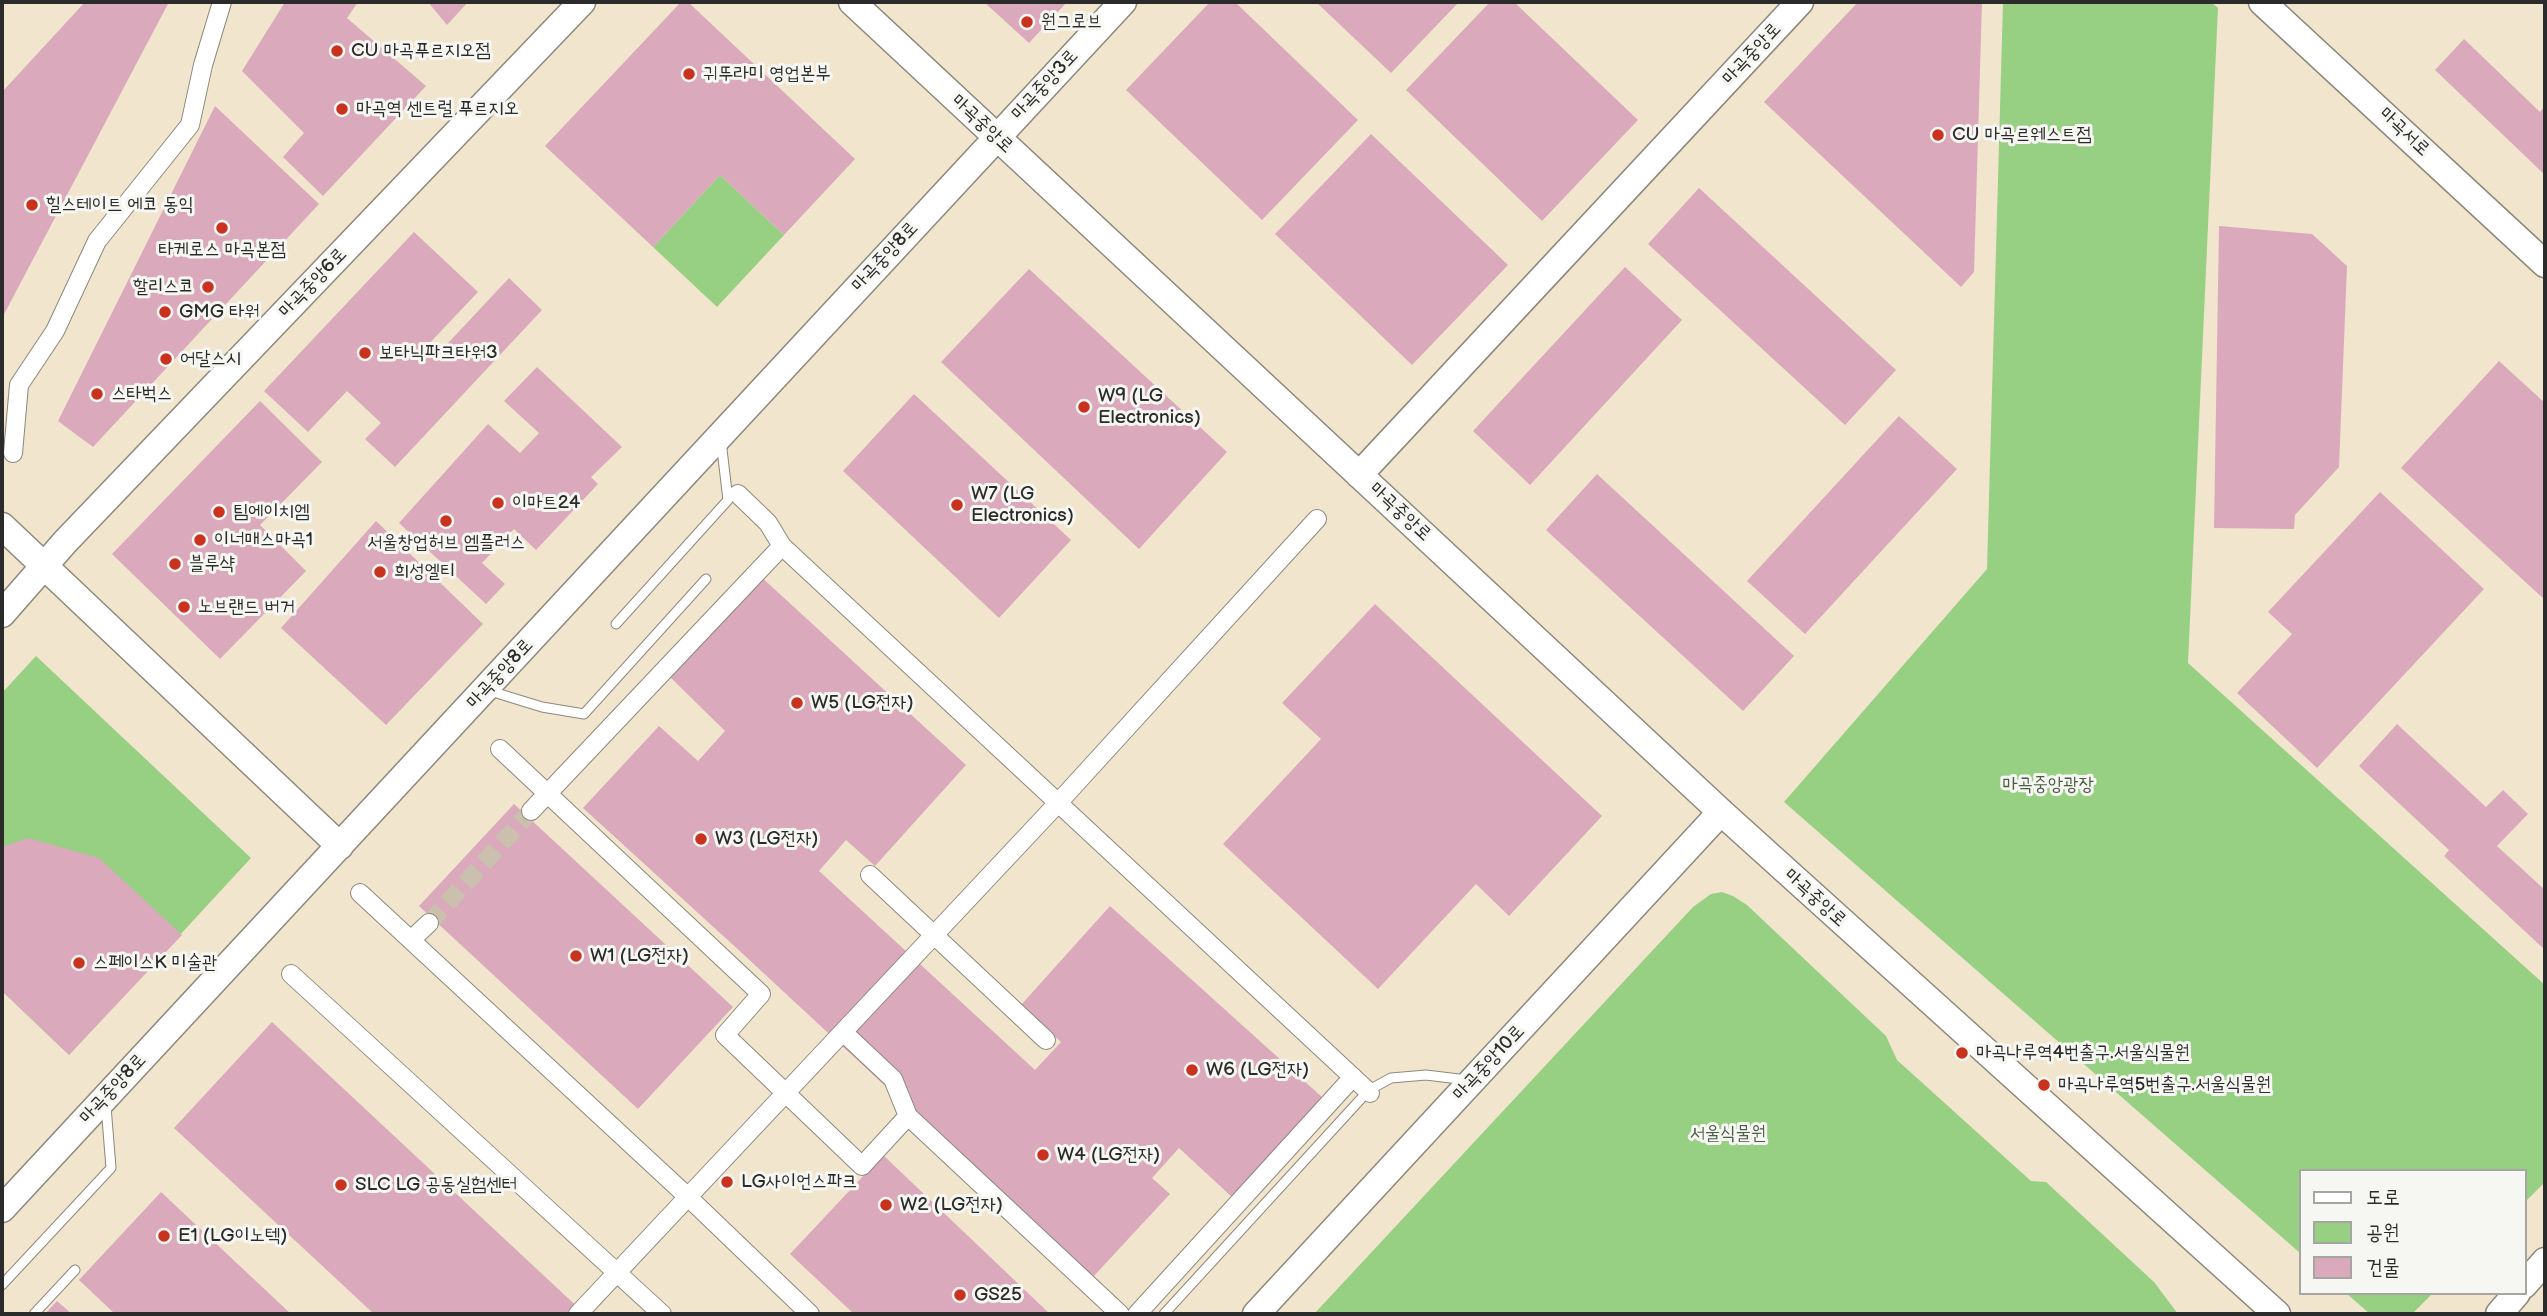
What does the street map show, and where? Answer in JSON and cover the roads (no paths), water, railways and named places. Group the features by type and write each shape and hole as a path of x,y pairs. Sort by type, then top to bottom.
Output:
{"street":[{"path":"13,453 19,385 55,331 97,241 190,125 203,65 222,2"},
{"name":"마곡중앙6로","path":"2,614 44,565 582,2"},
{"name":"마곡중앙로","path":"852,2 1721,813 2277,1314"},
{"name":"마곡중앙3로","path":"996,138 1124,2"},
{"name":"마곡중앙로","path":"1359,475 1800,2"},
{"name":"마곡서로","path":"2262,2 2545,264"},
{"name":"마곡중앙8로","path":"2,1209 996,138"},
{"path":"738,494 768,523 782,546 1369,1091"},
{"path":"578,1314 1058,803 1317,519"},
{"path":"2,526 340,846"},
{"path":"531,811 782,546"},
{"path":"500,749 761,994 725,1035 862,1166 908,1116"},
{"name":"마곡중앙10로","path":"1256,1314 1721,813"},
{"path":"870,875 1046,1040"},
{"path":"360,893 810,1314"},
{"path":"411,940 429,923"},
{"path":"292,974 663,1314"},
{"path":"843,1032 893,1079 908,1116 1120,1314"},
{"path":"1137,1314 1353,1077"},
{"path":"2526,1283 2545,1261"},
{"path":"2499,1314 2515,1295"}],"lane":[{"path":"616,624 728,500 720,435"},
{"path":"485,690 542,707 584,714 706,579"},
{"path":"1164,1314 1369,1091 1391,1078 1426,1075 1472,1081"},
{"path":"2,1285 111,1168 106,1097"},
{"path":"34,1314 75,1270"}],"tunnel":[{"path":"429,923 531,811"}],"place":[{"name":"원그로브","path":"1027,22"},
{"name":"CU 마곡푸르지오점","path":"337,51"},
{"name":"귀뚜라미 영업본부","path":"689,74"},
{"name":"마곡역 센트럴 푸르지오","path":"342,109"},
{"name":"CU 마곡르웨스트점","path":"1938,135"},
{"name":"힐스테이트 에코 동익","path":"32,205"},
{"name":"타케로스 마곡본점","path":"222,228"},
{"name":"할리스코","path":"208,287"},
{"name":"GMG 타워","path":"165,312"},
{"name":"보타닉파크타워3","path":"365,353"},
{"name":"어달스시","path":"166,359"},
{"name":"스타벅스","path":"97,394"},
{"name":"W9 (LG Electronics)","path":"1084,407"},
{"name":"이마트24","path":"498,503"},
{"name":"W7 (LG Electronics)","path":"957,505"},
{"name":"팀에이치엠","path":"219,512"},
{"name":"서울창업허브 엠플러스","path":"446,521"},
{"name":"이너매스마곡1","path":"200,540"},
{"name":"블루샥","path":"175,564"},
{"name":"희성엘티","path":"380,572"},
{"name":"노브랜드 버거","path":"184,607"},
{"name":"W5 (LG전자)","path":"797,703"},
{"name":"W3 (LG전자)","path":"701,839"},
{"name":"W1 (LG전자)","path":"576,956"},
{"name":"스페이스K 미술관","path":"79,963"},
{"name":"마곡나루역4번출구.서울식물원","path":"1962,1053"},
{"name":"W6 (LG전자)","path":"1192,1070"},
{"name":"마곡나루역5번출구.서울식물원","path":"2044,1085"},
{"name":"W4 (LG전자)","path":"1043,1155"},
{"name":"LG사이언스파크","path":"727,1182"},
{"name":"SLC LG 공동실험센터","path":"341,1185"},
{"name":"W2 (LG전자)","path":"886,1205"},
{"name":"E1 (LG이노텍)","path":"164,1236"},
{"name":"GS25","path":"960,1295"}],"park label":[{"name":"마곡중앙광장","path":"2048,785"},
{"name":"서울식물원","path":"1728,1134"}]}
